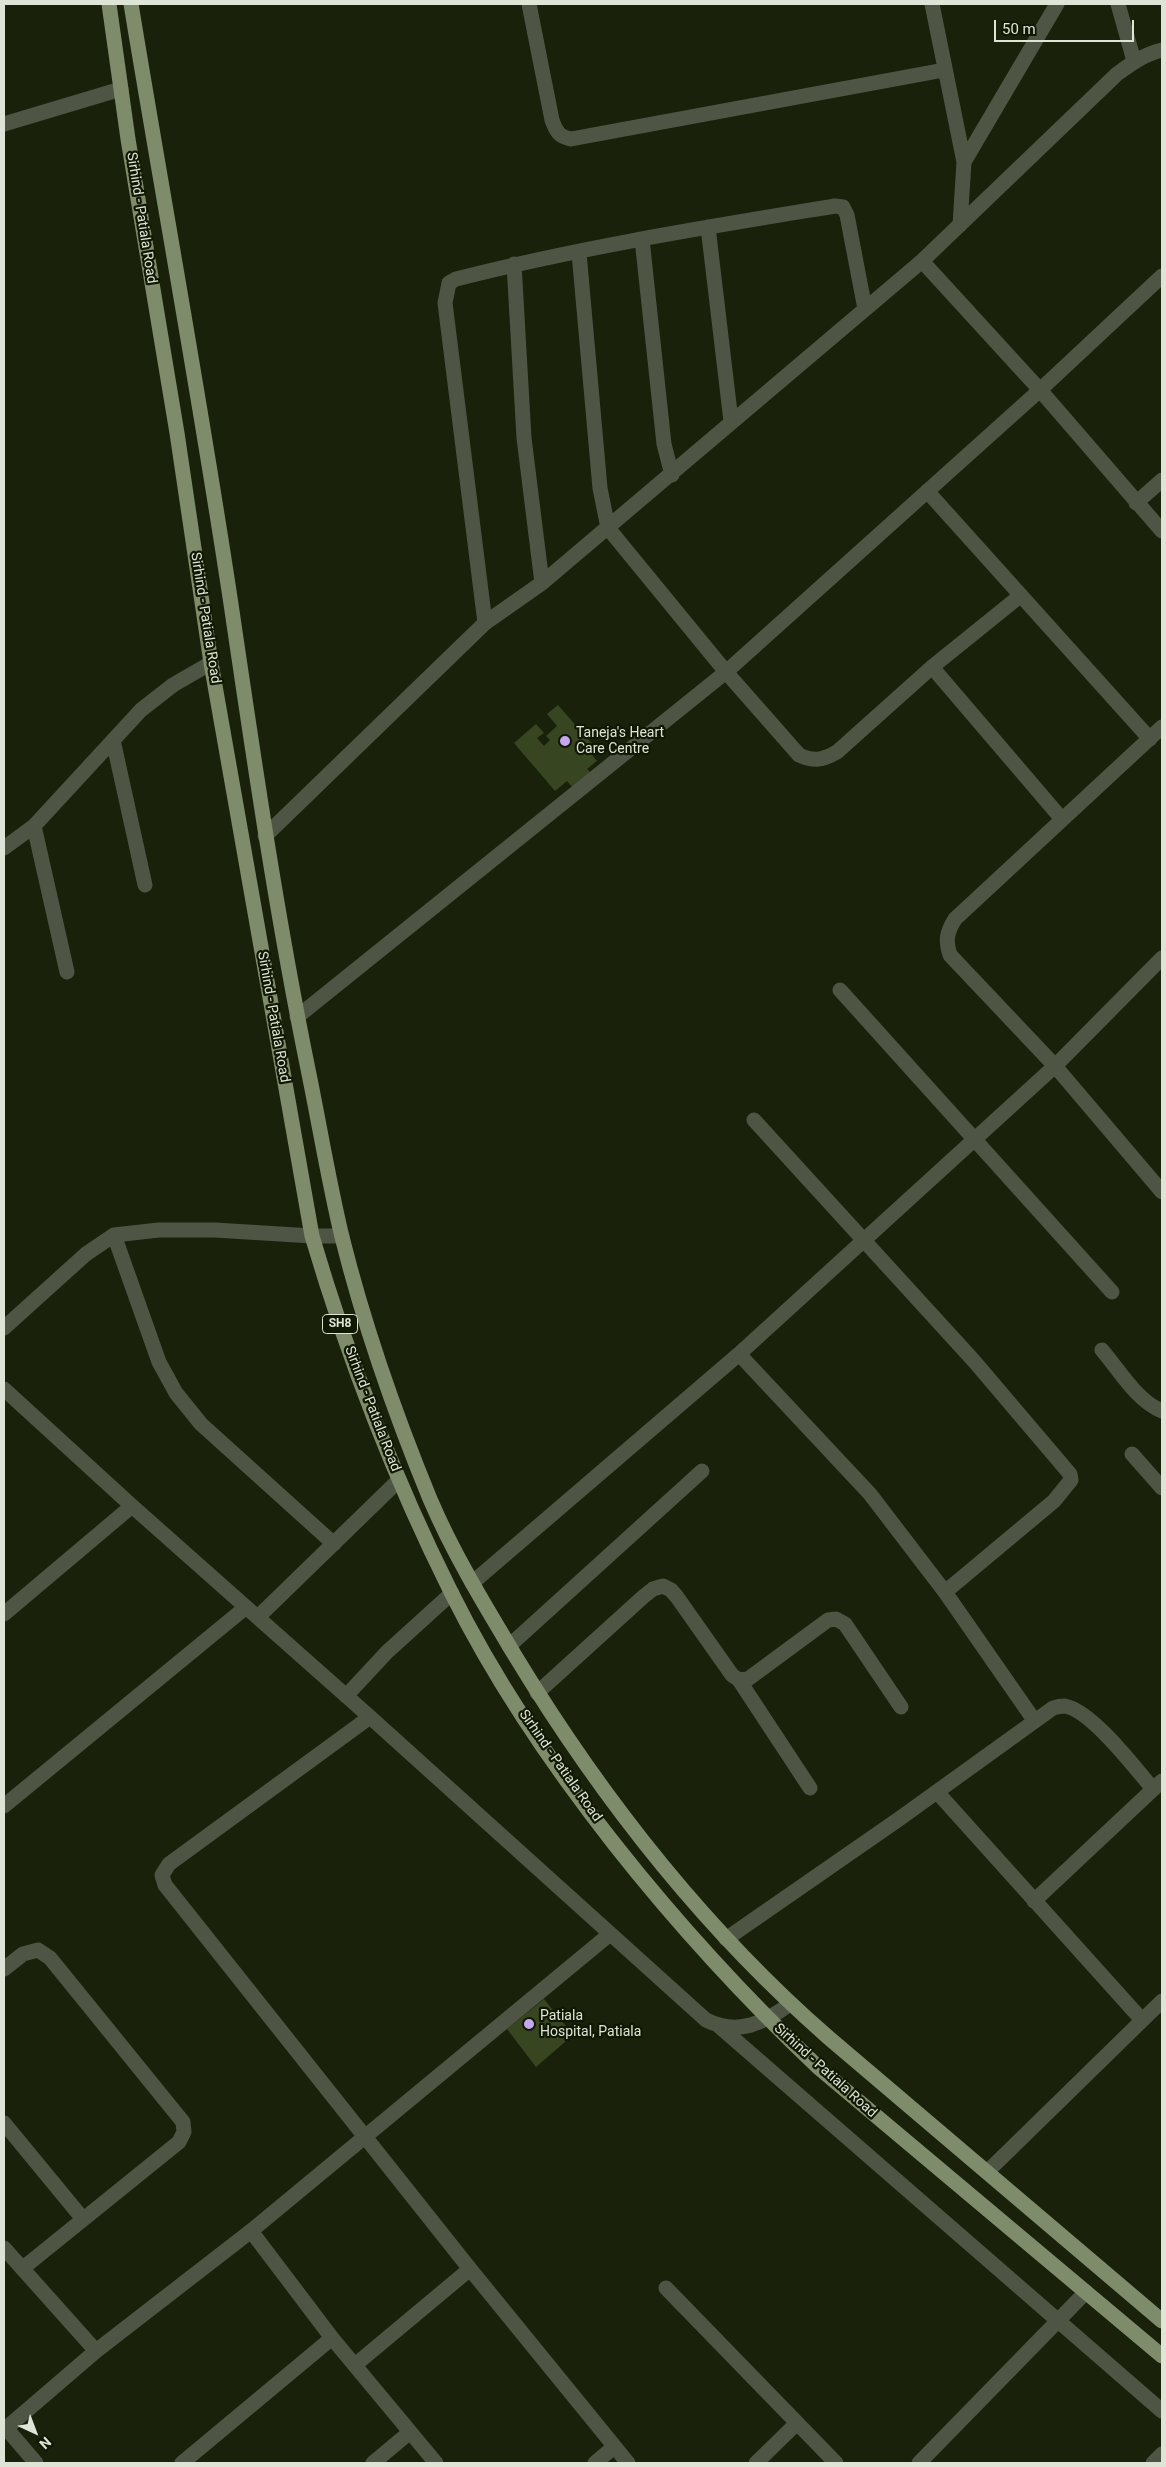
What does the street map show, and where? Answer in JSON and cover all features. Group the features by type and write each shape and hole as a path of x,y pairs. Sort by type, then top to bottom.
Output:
{"main road":[{"name":"Sirhind - Patiala Road","path":"109,4 211,663 312,1236 330,1296 399,1480 452,1593 518,1707 549,1755 601,1826 659,1897 768,2020 819,2068 1162,2356"},
{"path":"130,4 227,577 265,836 297,1017 342,1236 399,1419 432,1504 472,1583 537,1693 603,1790 726,1939 790,2004 1162,2321"}],"street":[{"path":"529,4 552,120 556,131 563,137 571,139 944,70"},
{"path":"932,4 964,162 960,225"},
{"path":"964,162 1057,4"},
{"path":"1118,4 1134,62"},
{"path":"265,836 485,623 542,583 672,475 731,421 922,261 1117,74 1150,53 1162,50"},
{"path":"4,124 121,89"},
{"path":"485,623 445,303 449,283 456,278 514,264 708,227 835,206 843,207 847,215 865,309"},
{"path":"708,227 731,421"},
{"path":"642,239 664,444 672,475"},
{"path":"579,253 600,488 608,528 726,672 799,754 811,760 824,760 837,752 932,667 1020,596"},
{"path":"922,261 1040,390 1162,531"},
{"path":"514,264 524,438 542,583"},
{"path":"297,1017 726,672 1040,390 1162,276"},
{"path":"1136,503 1162,480"},
{"path":"927,491 1150,739"},
{"path":"4,848 34,826 142,710 173,685 211,663"},
{"path":"932,667 1061,818"},
{"path":"1162,727 1061,818 955,919 948,930 946,942 950,955 1055,1066 1162,1192"},
{"path":"113,740 145,885"},
{"path":"34,826 67,972"},
{"path":"472,1583 739,1354 865,1240 1055,1066 1162,958"},
{"path":"840,990 1112,1292"},
{"path":"754,1120 865,1240 1065,1466 1071,1480 1054,1501 945,1592"},
{"path":"4,1328 86,1254 114,1235 159,1230 215,1230 342,1236"},
{"path":"114,1235 159,1362 176,1393 201,1424 334,1544"},
{"path":"1102,1350 1144,1400 1153,1408 1162,1411"},
{"path":"739,1354 870,1494 945,1592 1034,1720"},
{"path":"4,1389 706,2020 719,2026 1162,2411"},
{"path":"1132,1454 1162,1488"},
{"path":"510,1646 702,1471"},
{"path":"4,1806 251,1612 334,1544 399,1480"},
{"path":"4,1614 132,1506"},
{"path":"537,1693 643,1598 654,1589 662,1586 671,1590 732,1675 739,1680 810,1788"},
{"path":"346,1696 387,1652 452,1593"},
{"path":"739,1680 748,1678 828,1620 836,1619 845,1624 901,1707"},
{"path":"726,1939 937,1792 1034,1720 1053,1708 1065,1706 1076,1711 1107,1735 1158,1785 1034,1902"},
{"path":"370,1717 169,1864 162,1875 165,1885 470,2269 628,2463"},
{"path":"937,1792 1142,2020"},
{"path":"36,2463 5,2429 96,2351 252,2231 610,1934"},
{"path":"4,1969 23,1954 38,1950 50,1958 184,2122 184,2132 179,2142 23,2268"},
{"path":"987,2172 1162,2001"},
{"path":"719,2026 740,2027 768,2020 790,2004"},
{"path":"4,2123 83,2219"},
{"path":"252,2231 332,2338 436,2463"},
{"path":"4,2248 96,2351"},
{"path":"355,2365 470,2269"},
{"path":"666,2288 836,2463"},
{"path":"919,2463 1086,2292"},
{"path":"182,2463 332,2338"},
{"path":"756,2463 797,2423"},
{"path":"373,2463 410,2432"},
{"path":"595,2463 614,2447"},
{"path":"1153,2463 1162,2454"}],"building":[{"path":"558,705 594,746 588,750 597,761 587,769 591,773 573,788 567,781 555,791 514,743 536,724 544,733 537,738 544,746 550,740 546,736 557,726 547,714"},
{"path":"544,1999 573,2035 536,2067 507,2029"}],"place":[{"name":"Taneja's Heart Care Centre","path":"565,741"},
{"name":"Patiala Hospital, Patiala","path":"529,2024"}]}
